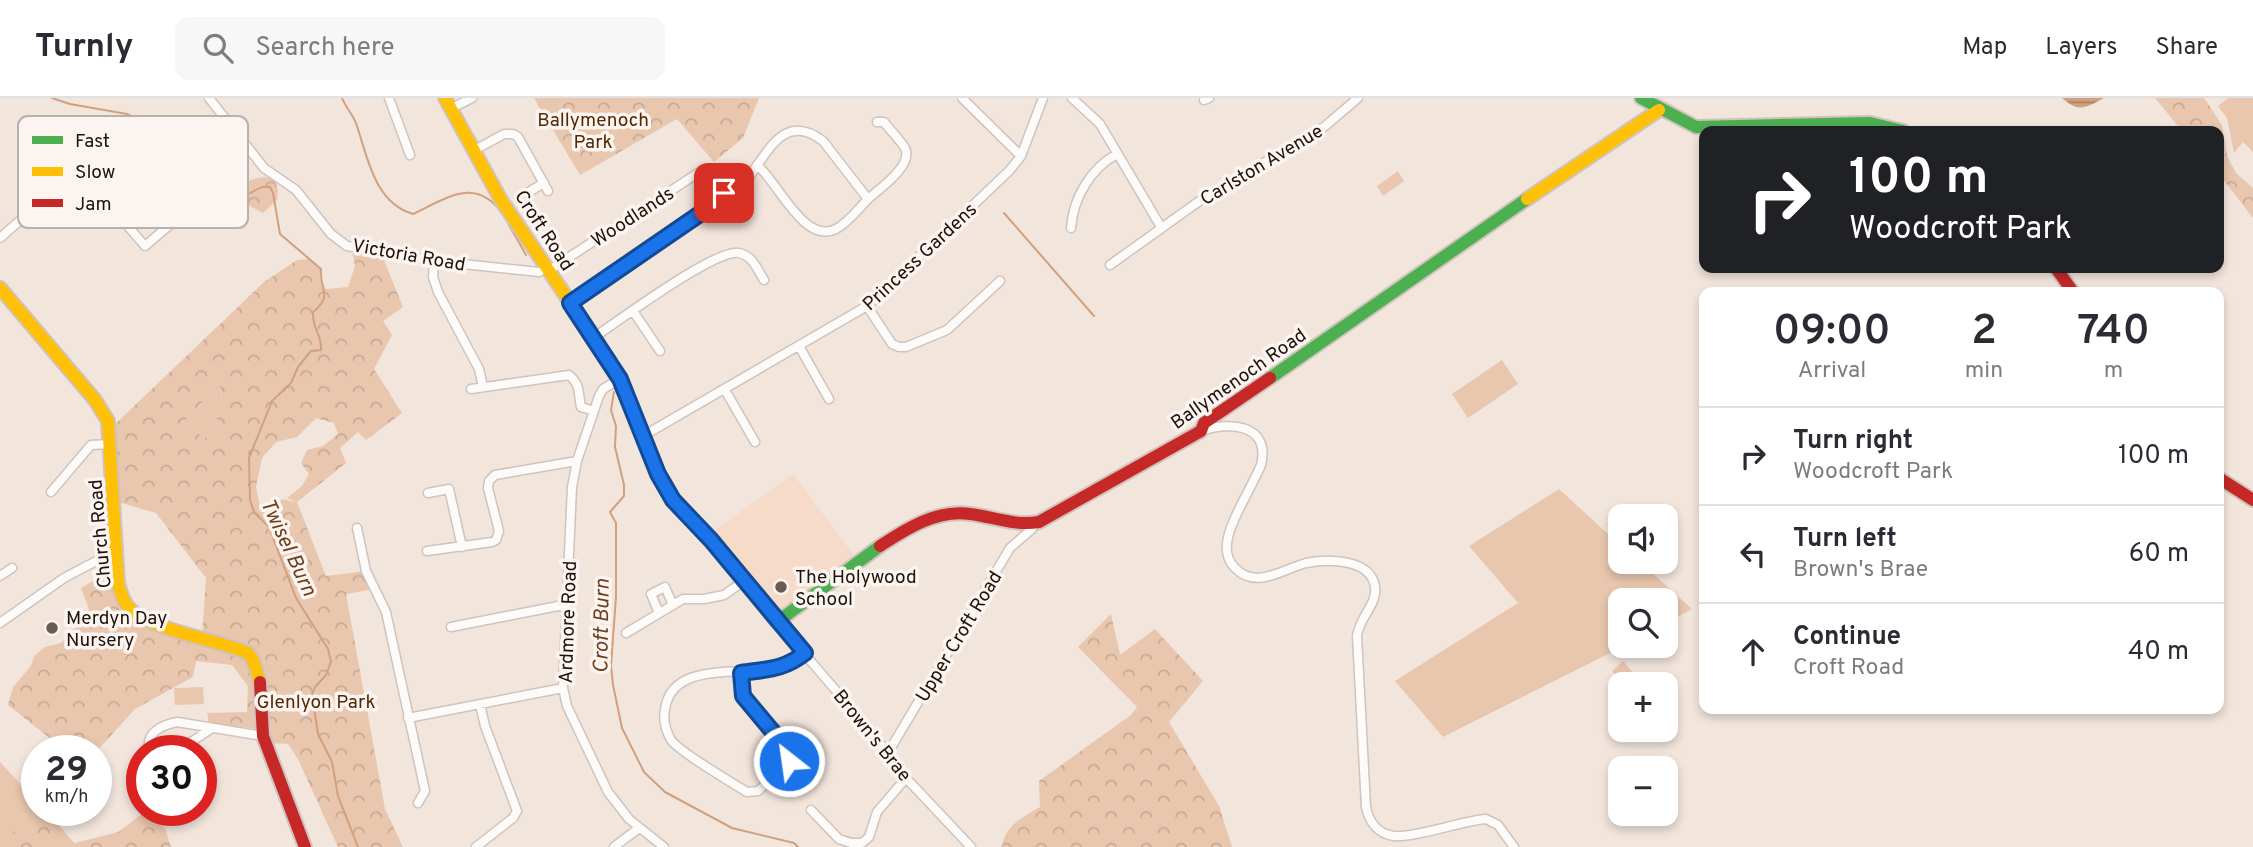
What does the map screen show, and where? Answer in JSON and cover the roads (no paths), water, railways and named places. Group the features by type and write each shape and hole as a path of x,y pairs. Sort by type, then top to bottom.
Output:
{"street":[{"name":"Victoria Road","path":"209,98 223,116"},
{"path":"389,98 410,155"},
{"path":"962,98 1021,156"},
{"name":"Princess Gardens","path":"643,436 867,306 996,185 1021,156 1043,98"},
{"path":"1072,98 1100,124 1161,227"},
{"name":"Carlston Avenue","path":"1110,265 1198,202 1324,127 1358,98"},
{"path":"1641,98 1660,110 1699,127"},
{"path":"448,103 476,99"},
{"name":"Croft Road","path":"448,103 473,151 547,270 620,379 658,474 673,500 711,540 777,622"},
{"name":"Ballymenoch Road","path":"1033,523 1201,431 1204,423 1363,315 1462,243 1660,110"},
{"path":"757,165 804,222 817,231 827,232 837,228 896,173 906,160 903,146 884,122 877,122"},
{"path":"1731,126 1870,122 1885,126"},
{"path":"726,196 742,185 776,139 790,132 807,133 823,141 868,199"},
{"path":"473,151 504,134 513,134 546,187 527,193"},
{"name":"Victoria Road","path":"248,148 258,161 296,190 331,234 347,246 434,261 539,272 547,270"},
{"path":"1071,228 1072,211 1094,170 1117,154"},
{"name":"Woodlands","path":"547,270 701,170 708,172 726,196 570,303"},
{"path":"0,238 18,222"},
{"path":"129,228 145,246 166,228"},
{"path":"593,338 695,270 728,253 741,253 749,257 764,280"},
{"path":"434,261 433,277 438,292 479,369 482,387"},
{"path":"867,306 892,344 906,347 947,330 1000,281"},
{"name":"Church Road","path":"0,288 95,400 108,421 118,583 126,605 135,613 169,629 237,648 248,653 253,660 261,685 263,736 305,847"},
{"path":"633,311 660,351"},
{"path":"799,346 829,399"},
{"path":"471,389 569,375 580,390 581,407 594,411"},
{"name":"Ardmore Road","path":"620,379 603,389 577,461 572,487 563,688 567,706 608,792 620,810 664,847"},
{"path":"725,390 755,442"},
{"path":"1201,431 1227,426 1243,428 1257,437 1263,450 1259,469 1227,542 1228,558 1239,572 1260,578 1306,564 1334,561 1367,571 1374,582 1375,598 1359,625 1357,636 1366,807 1371,822 1383,832 1399,836 1486,818 1498,825 1514,847"},
{"path":"51,492 91,445 111,444"},
{"path":"427,551 492,542 498,538 499,531 488,488 489,481 495,475 577,461"},
{"path":"2224,481 2253,500"},
{"path":"428,493 449,489 462,547"},
{"path":"777,622 882,546 935,516 961,512 1016,523 1033,523"},
{"name":"Upper Croft Road","path":"886,752 1010,548 1032,529 1033,523"},
{"path":"357,528 366,571 386,612 393,642 425,791 418,803"},
{"path":"0,624 64,578 115,551"},
{"path":"0,576 12,568"},
{"path":"626,633 683,598 724,596 744,581"},
{"path":"659,613 651,594 665,587 673,604"},
{"path":"451,627 558,606 566,607"},
{"name":"Brown's Brae","path":"777,622 869,729 906,778 971,847"},
{"path":"741,673 743,696 788,750 789,755 786,766 761,790 753,793 744,790 674,744 664,720 667,700 673,689 683,680 702,674 741,673 783,666 791,664 805,653"},
{"path":"408,718 563,688"},
{"path":"477,847 513,818 517,811 485,726 481,704"},
{"path":"151,735 163,725 177,722 263,736"},
{"path":"202,735 211,729"},
{"path":"811,810 839,839 851,844 865,842 877,812 906,778"},
{"path":"614,847 639,828"}],"waterway":[{"name":"Twisel Burn","path":"52,98 131,116"},
{"name":"Croft Burn","path":"342,98 356,122 381,190 400,208 413,214 451,196 473,193 484,196 505,217"},
{"name":"Twisel Burn","path":"248,194 262,187 270,187 280,234 321,269 324,296 313,312 321,350 311,351 298,367 291,383 272,401 249,458 250,500 254,512 269,527 296,598 328,649 331,662 326,675 312,694 318,734 332,762 338,796 358,847"},
{"path":"1004,213 1094,316"},
{"name":"Croft Burn","path":"509,225 526,255"},
{"name":"Croft Burn","path":"614,392 611,410 616,426 615,447 624,496 610,512 616,523 616,597 611,665 622,728 644,772 665,792 732,828 794,843 798,847"}],"place":[{"name":"The Holywood School","path":"781,587"},
{"name":"Merdyn Day Nursery","path":"52,628"}],"park label":[{"name":"Ballymenoch Park","path":"593,130"},
{"name":"Glenlyon Park","path":"316,701"}]}
